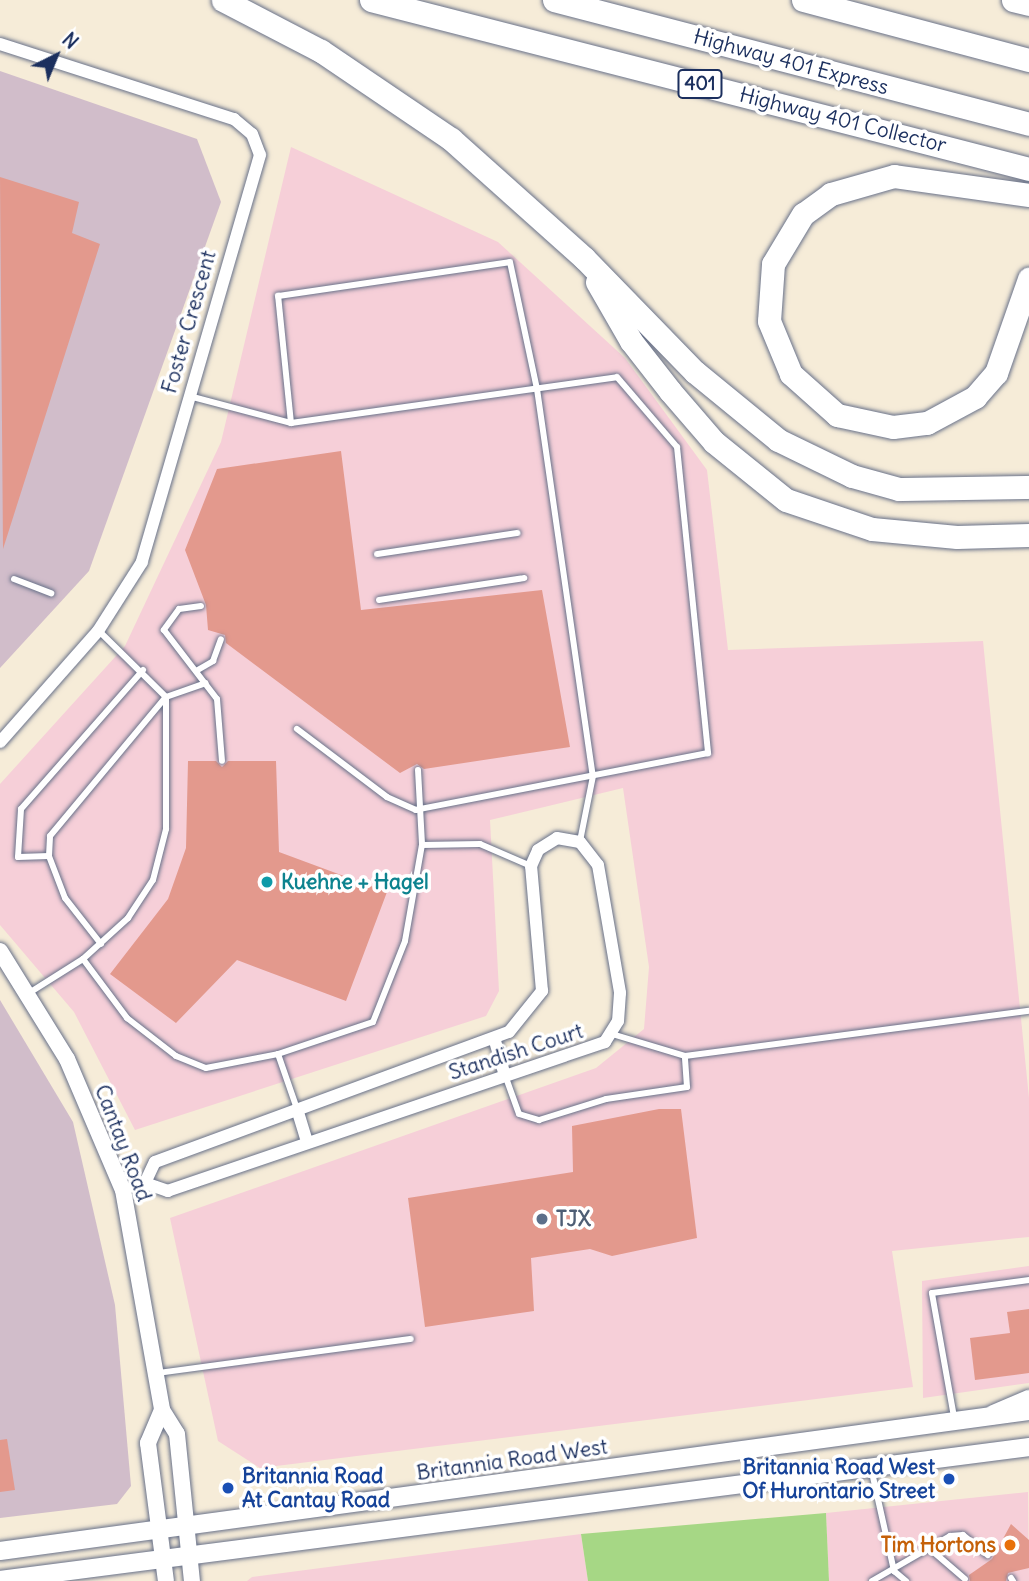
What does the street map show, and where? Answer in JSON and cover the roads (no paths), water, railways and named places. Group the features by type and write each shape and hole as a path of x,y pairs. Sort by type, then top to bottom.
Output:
{"highway":[{"path":"223,0 378,87 507,184 584,258 695,372 750,420 806,456 899,489 1029,487"},
{"name":"Highway 401 Collector","path":"371,0 1029,169"},
{"name":"Highway 401 Express","path":"554,0 1029,124"},
{"path":"803,0 1029,60"},
{"path":"1013,0 1029,4"},
{"path":"1029,195 894,176 831,194 803,214 773,264 769,321 791,374 837,415 893,427 927,423 975,397 996,373 1029,279"},
{"path":"584,258 631,341 670,391 714,442 786,500 872,529 957,537 1029,535"}],"main road":[{"path":"993,1414 1029,1399"},
{"name":"Britannia Road West","path":"0,1580 161,1545 954,1419 1029,1411"},
{"name":"Britannia Road West","path":"0,1551 161,1545 871,1467 1029,1447"}],"street":[{"name":"Foster Crescent","path":"0,44 234,120 256,141 259,163 187,396 142,562 99,631 0,741"},
{"path":"531,866 546,842 580,842"},
{"name":"Standish Court","path":"123,1190 145,1182 168,1191 307,1141 580,1054 612,1034 620,1009 617,971 598,865 580,842"},
{"name":"Standish Court","path":"145,1182 155,1162 495,1041 531,1012 541,991 531,866"},
{"name":"Cantay Road","path":"0,951 29,993 67,1059 123,1190 162,1410 177,1434 192,1581"},
{"path":"495,1041 505,1076"},
{"path":"298,1109 307,1141"},
{"path":"162,1410 148,1443 166,1581"}],"lane":[{"path":"291,423 278,296 401,274 510,262 537,389 593,776 580,842"},
{"path":"187,396 291,423 617,377 677,447 708,753 416,810 387,797 297,729"},
{"path":"377,554 517,533"},
{"path":"379,600 524,578"},
{"path":"14,579 51,593"},
{"path":"201,606 179,609 164,630 217,699 222,761"},
{"path":"29,993 83,959 101,944 147,892 164,838 166,697 143,670 99,631"},
{"path":"196,671 213,660 221,639"},
{"path":"49,856 18,857 21,808 143,670"},
{"path":"101,944 65,898 49,856 50,836 76,798 166,697 206,683"},
{"path":"83,959 127,1018 187,1063 219,1068 278,1054 373,1022 405,941 422,845 416,810 418,770"},
{"path":"422,845 480,844 531,866"},
{"path":"612,1034 685,1056 1029,1011"},
{"path":"278,1054 298,1109"},
{"path":"505,1076 519,1114 539,1120 606,1099 687,1087 685,1056"},
{"path":"954,1419 932,1293 1029,1280"},
{"path":"156,1374 411,1339"},
{"path":"871,1467 894,1571 906,1581"},
{"path":"877,1580 930,1549 963,1535 988,1555"},
{"path":"930,1549 965,1579"}],"place":[{"name":"Kuehne + Hagel","path":"267,882"},
{"name":"TJX","path":"542,1219"},
{"name":"Britannia Road West Of Hurontario Street","path":"949,1479"},
{"name":"Britannia Road At Cantay Road","path":"228,1488"},
{"name":"Tim Hortons","path":"1010,1545"}]}
